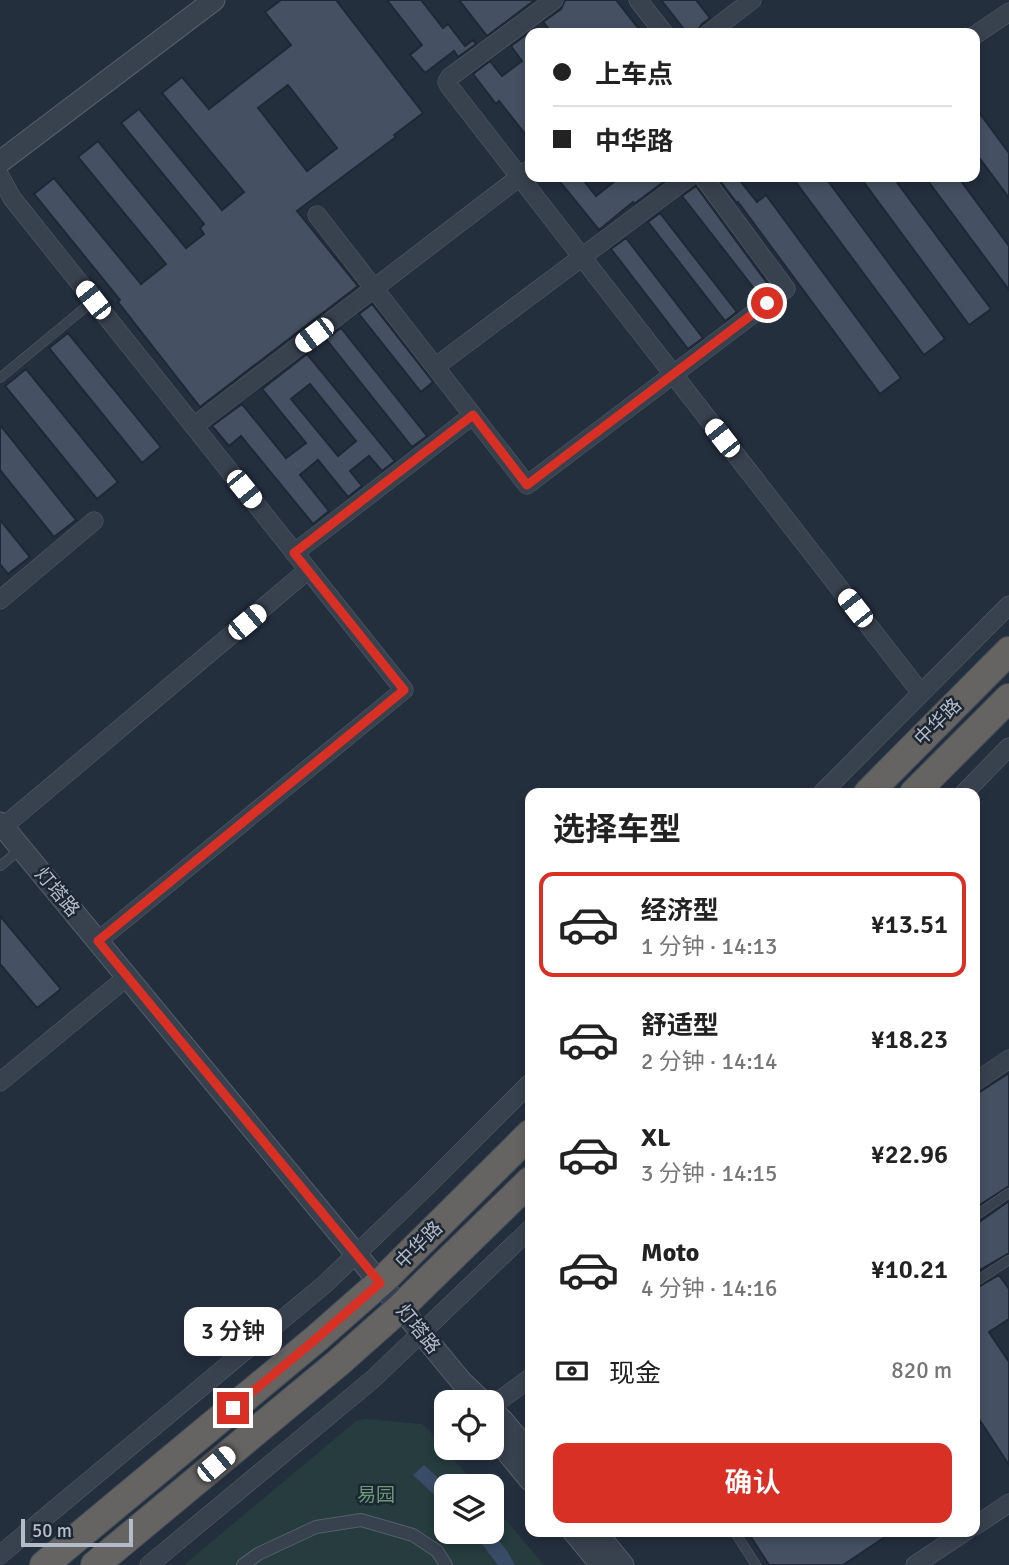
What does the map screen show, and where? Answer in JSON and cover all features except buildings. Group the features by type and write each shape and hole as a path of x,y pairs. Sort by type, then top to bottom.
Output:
{"highway":[{"name":"中华路","path":"873,788 1009,651"},
{"name":"中华路","path":"920,788 1009,698"},
{"name":"中华路","path":"44,1565 380,1283 525,1139"},
{"name":"中华路","path":"95,1565 338,1363 400,1308 525,1186"}],"street":[{"path":"0,162 214,0"},
{"path":"194,426 525,173 447,82 450,77 554,0"},
{"path":"638,0 660,28"},
{"path":"716,28 752,0"},
{"path":"980,32 1009,12"},
{"path":"0,176 12,198 404,690 98,941"},
{"path":"531,182 582,257 922,693"},
{"path":"435,367 682,182"},
{"path":"317,215 527,485 786,289 707,182"},
{"path":"294,553 473,415"},
{"path":"0,600 94,522"},
{"path":"2,825 308,570"},
{"path":"827,788 1009,605"},
{"path":"969,788 1009,747"},
{"name":"灯塔路","path":"2,825 470,1390"},
{"path":"0,1082 127,977"},
{"path":"980,1079 1009,1059"},
{"path":"0,1555 325,1284 525,1088"},
{"path":"149,1565 373,1379 525,1234"},
{"name":"灯塔路","path":"461,1381 466,1390"},
{"path":"504,1399 525,1382"},
{"path":"504,1422 525,1447"},
{"path":"504,1449 525,1474"},
{"path":"980,1523 1009,1503"},
{"path":"243,1565 316,1527 362,1520 413,1535 437,1551 446,1565"},
{"path":"578,1537 601,1565"},
{"path":"600,1537 623,1565"},
{"path":"915,1565 957,1537"}],"lane":[{"path":"0,378 93,300"},
{"path":"0,866 21,849"},
{"path":"980,1213 1009,1193"},
{"path":"980,1279 1009,1260"},
{"path":"738,1537 756,1565"}],"green space":[{"name":"易园","path":"366,1419 422,1424 434,1436 434,1460 454,1460 466,1474 434,1474 434,1544 504,1544 504,1518 544,1565 184,1565 356,1421"}],"water":[{"path":"424,1465 434,1474 434,1495 413,1475"},
{"path":"482,1544 502,1544 515,1565 498,1565"}],"route":[{"path":"233,1408 380,1283 98,941 404,690 294,553 473,415 527,485 767,303"}]}
